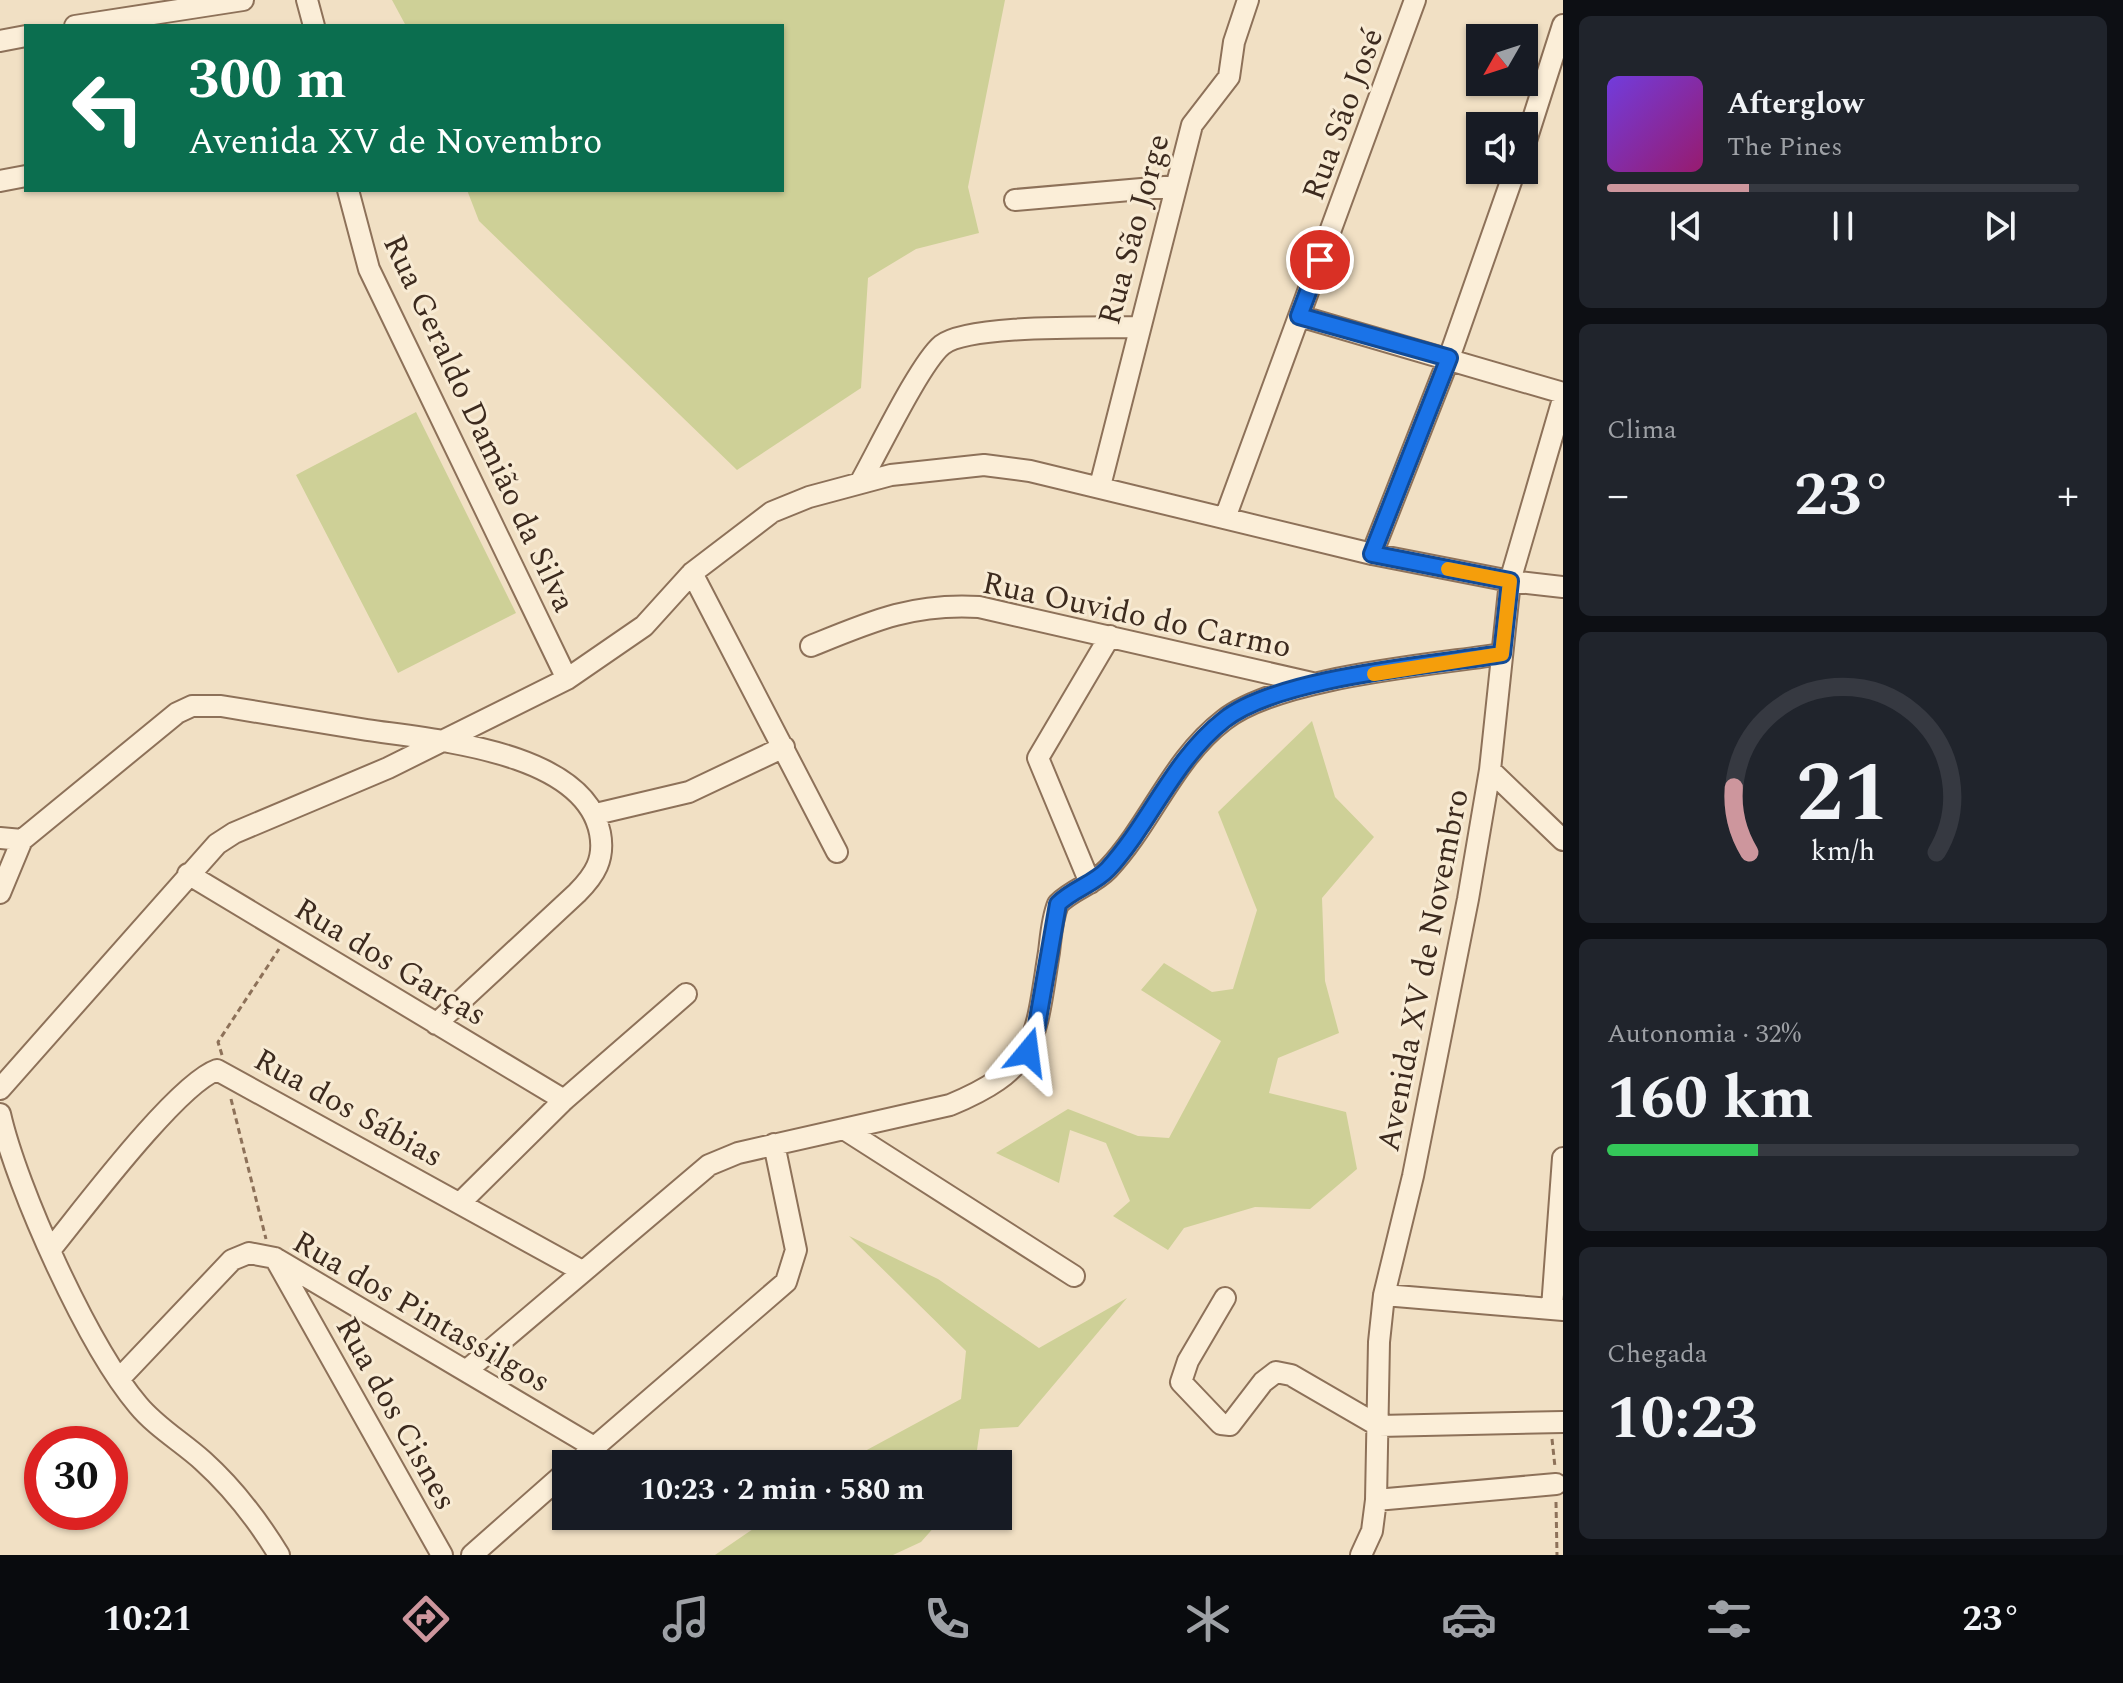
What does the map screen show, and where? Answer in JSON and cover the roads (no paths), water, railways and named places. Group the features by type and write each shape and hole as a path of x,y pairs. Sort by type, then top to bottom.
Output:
{"street":[{"path":"96,24 138,20 243,0"},
{"path":"307,0 313,24"},
{"name":"Rua São Jorge","path":"1100,486 1138,327 1192,125 1229,77 1234,42 1248,0"},
{"name":"Rua São José","path":"1225,518 1415,0"},
{"path":"1535,112 1563,25"},
{"path":"0,41 24,36"},
{"path":"0,181 24,176"},
{"path":"1372,554 1449,358 1510,184"},
{"path":"1015,200 1176,186"},
{"name":"Rua Geraldo Damião da Silva","path":"349,192 369,269 567,679"},
{"path":"1299,316 1449,358 1563,396"},
{"path":"860,483 933,355 953,338 980,333 1138,327"},
{"name":"Avenida XV de Novembro","path":"1361,1555 1372,1531 1376,1500 1379,1342 1384,1295 1442,1038 1490,770 1510,581 1563,396"},
{"path":"0,1089 217,844 234,833 444,742 567,679 644,626 692,573 772,512 860,483 937,468 984,465 1100,486 1372,554 1510,581 1563,587"},
{"path":"692,573 837,852"},
{"name":"Rua Ouvido do Carmo","path":"811,646 874,621 925,606 979,607 1312,683"},
{"path":"1090,883 1038,761 1045,740 1110,636"},
{"path":"466,1371 709,1165 774,1144 950,1105 977,1094 1017,1067 1028,1052 1037,1025 1058,904 1109,868 1142,824 1175,770 1218,725 1240,710 1312,683 1502,654"},
{"path":"0,893 22,840 177,713 192,706 221,706 444,742 531,765 571,788 596,814 602,842 594,876 436,1024"},
{"path":"368,730 384,743 384,764 373,775"},
{"path":"596,814 689,792 784,747"},
{"path":"1490,770 1563,840"},
{"path":"0,838 22,840"},
{"name":"Rua dos Garças","path":"188,874 564,1100"},
{"path":"460,1203 564,1100 686,994"},
{"name":"Rua dos Sábias","path":"51,1249 159,1120 201,1079 224,1072 582,1271"},
{"path":"1,1124 51,1249 97,1344 138,1405 239,1495 279,1555"},
{"path":"844,1129 1074,1276"},
{"path":"591,1450 786,1282 796,1250 774,1144"},
{"path":"1384,1295 1558,1309 1563,1158"},
{"name":"Rua dos Pintassilgos","path":"120,1378 232,1260 249,1253 271,1256 594,1447"},
{"name":"Rua dos Cisnes","path":"271,1256 442,1555"},
{"path":"1225,1298 1188,1361 1181,1382 1221,1424 1230,1425 1269,1376 1283,1372 1379,1426 1563,1422"},
{"path":"472,1555 552,1484"},
{"path":"1376,1500 1556,1484"}]}
